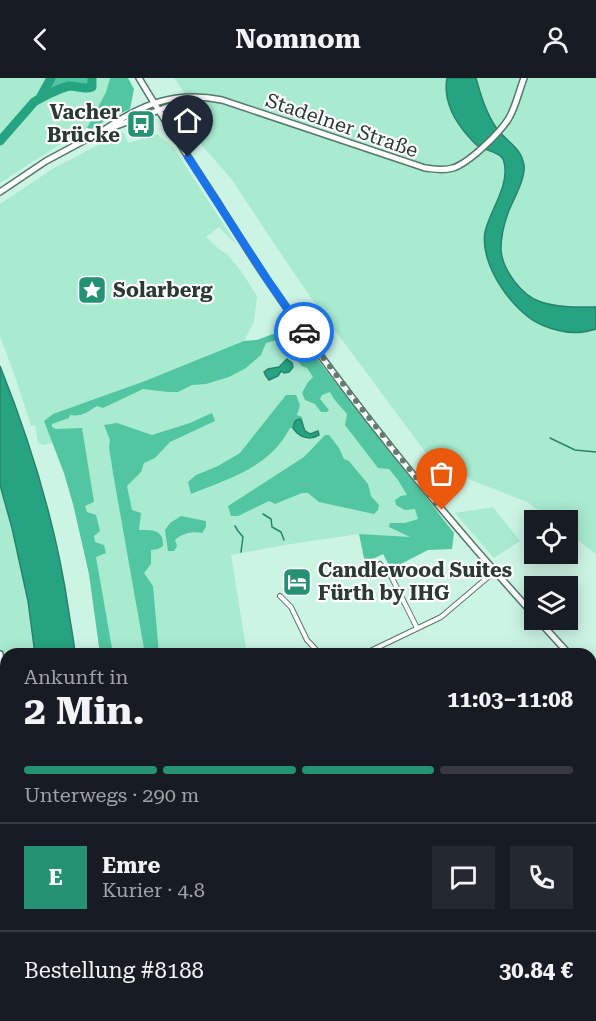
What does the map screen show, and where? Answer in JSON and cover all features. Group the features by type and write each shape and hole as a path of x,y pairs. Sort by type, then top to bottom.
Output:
{"main road":[{"path":"139,78 267,279 344,386 417,480 524,604"},
{"name":"Stadelner Straße","path":"0,192 46,161 122,118 153,102 181,97 209,97 222,100 425,168 442,170 456,167 477,152 504,126 515,105 524,78"},
{"name":"Stadelner Straße","path":"100,132 194,97"},
{"path":"547,630 564,648"}],"street":[{"path":"380,564 391,576 417,628"},
{"path":"376,648 441,617 494,572"},
{"path":"280,596 291,607 307,640 314,648"}],"shaded area":[{"path":"0,78 47,78 46,94 42,96 63,88 92,86 92,78 110,78 106,92 87,128 0,183"},
{"path":"52,78 92,78 92,87 64,88 40,98 46,94"},
{"path":"110,78 128,78 134,89 130,109 92,129 87,128 106,92"},
{"path":"174,78 596,78 596,554 578,540 578,510 538,510 527,502 471,480 454,465 426,453 316,305 232,180 173,112 190,105"},
{"path":"447,78 476,78 493,123 517,149 524,165 519,189 503,231 502,257 509,273 520,288 541,302 561,306 596,307 596,329 573,332 542,325 520,310 493,273 487,258 485,232 502,189 504,162 497,154 477,145 458,123 448,102"},
{"path":"123,132 128,143 157,134 174,148 237,245 219,227 206,237 227,254 257,296 254,322 244,341 257,340 292,327 454,533 413,538 359,534 231,555 246,648 99,648 84,547 62,469 53,443 43,445 38,443 35,425 31,426 0,336 0,204 54,168"},
{"path":"292,327 454,533 452,549 428,550 391,569 383,554 365,563 359,534 410,537 389,527 390,523 405,523 418,519 415,509 405,510 396,505 395,500 407,495 389,469 378,468 345,425 347,414 330,392 322,395 320,399 329,410 327,412 321,412 315,404 305,400 302,393 313,377 280,339 266,343 261,355 246,368 229,377 206,384 192,385 178,392 143,389 103,408 97,406 84,414 70,415 69,418 52,424 52,427 56,429 82,428 94,502 85,506 87,512 96,515 100,531 94,536 95,542 104,545 106,553 96,557 112,648 99,648 89,574 73,504 44,421 53,414 145,381 244,341 257,340"},
{"path":"287,359 293,367 289,372 281,371 278,376 269,380 264,372 279,367"},
{"path":"0,366 23,426 42,488 58,550 74,648 34,648 28,601 0,485"},
{"path":"286,395 296,395 300,405 297,415 302,417 304,426 295,421 293,428 290,428 281,442 260,462 234,477 191,494 188,482 196,475 240,453"},
{"path":"212,413 215,421 170,442 155,458 144,463 141,472 127,486 132,510 141,513 139,530 159,533 163,540 163,546 151,550 151,564 144,573 153,586 158,648 144,648 113,473 110,440 104,425 117,423 152,435 190,423"},
{"path":"299,419 305,431 310,434 318,431 319,435 308,438 298,434 293,428 295,421"},
{"path":"325,435 329,435 344,459 349,461 368,484 371,496 379,505 374,514 319,502 308,493 302,493 275,504 269,501 238,516 231,516 228,506 304,457"},
{"path":"0,485 28,601 34,648 0,648"},
{"path":"493,507 520,541 494,558 455,513"},
{"path":"181,516 206,521 206,527 202,533 188,533 181,536 175,540 177,546 174,551 168,551 165,530 170,523"}],"waterway":[{"path":"40,98 51,78"},
{"path":"0,141 34,102 69,86 92,87 92,78"},
{"path":"550,438 575,450 596,452"},
{"path":"263,514 271,519 272,527 281,532 284,540"},
{"path":"235,526 243,537 241,552"}],"way so far":[{"path":"304,332 442,510"}],"place":[{"name":"Vacher Brücke","path":"141,124"},
{"name":"Solarberg","path":"92,290"},
{"name":"Candlewood Suites Fürth by IHG","path":"297,582"}],"route":[{"path":"188,157 304,332"}]}
